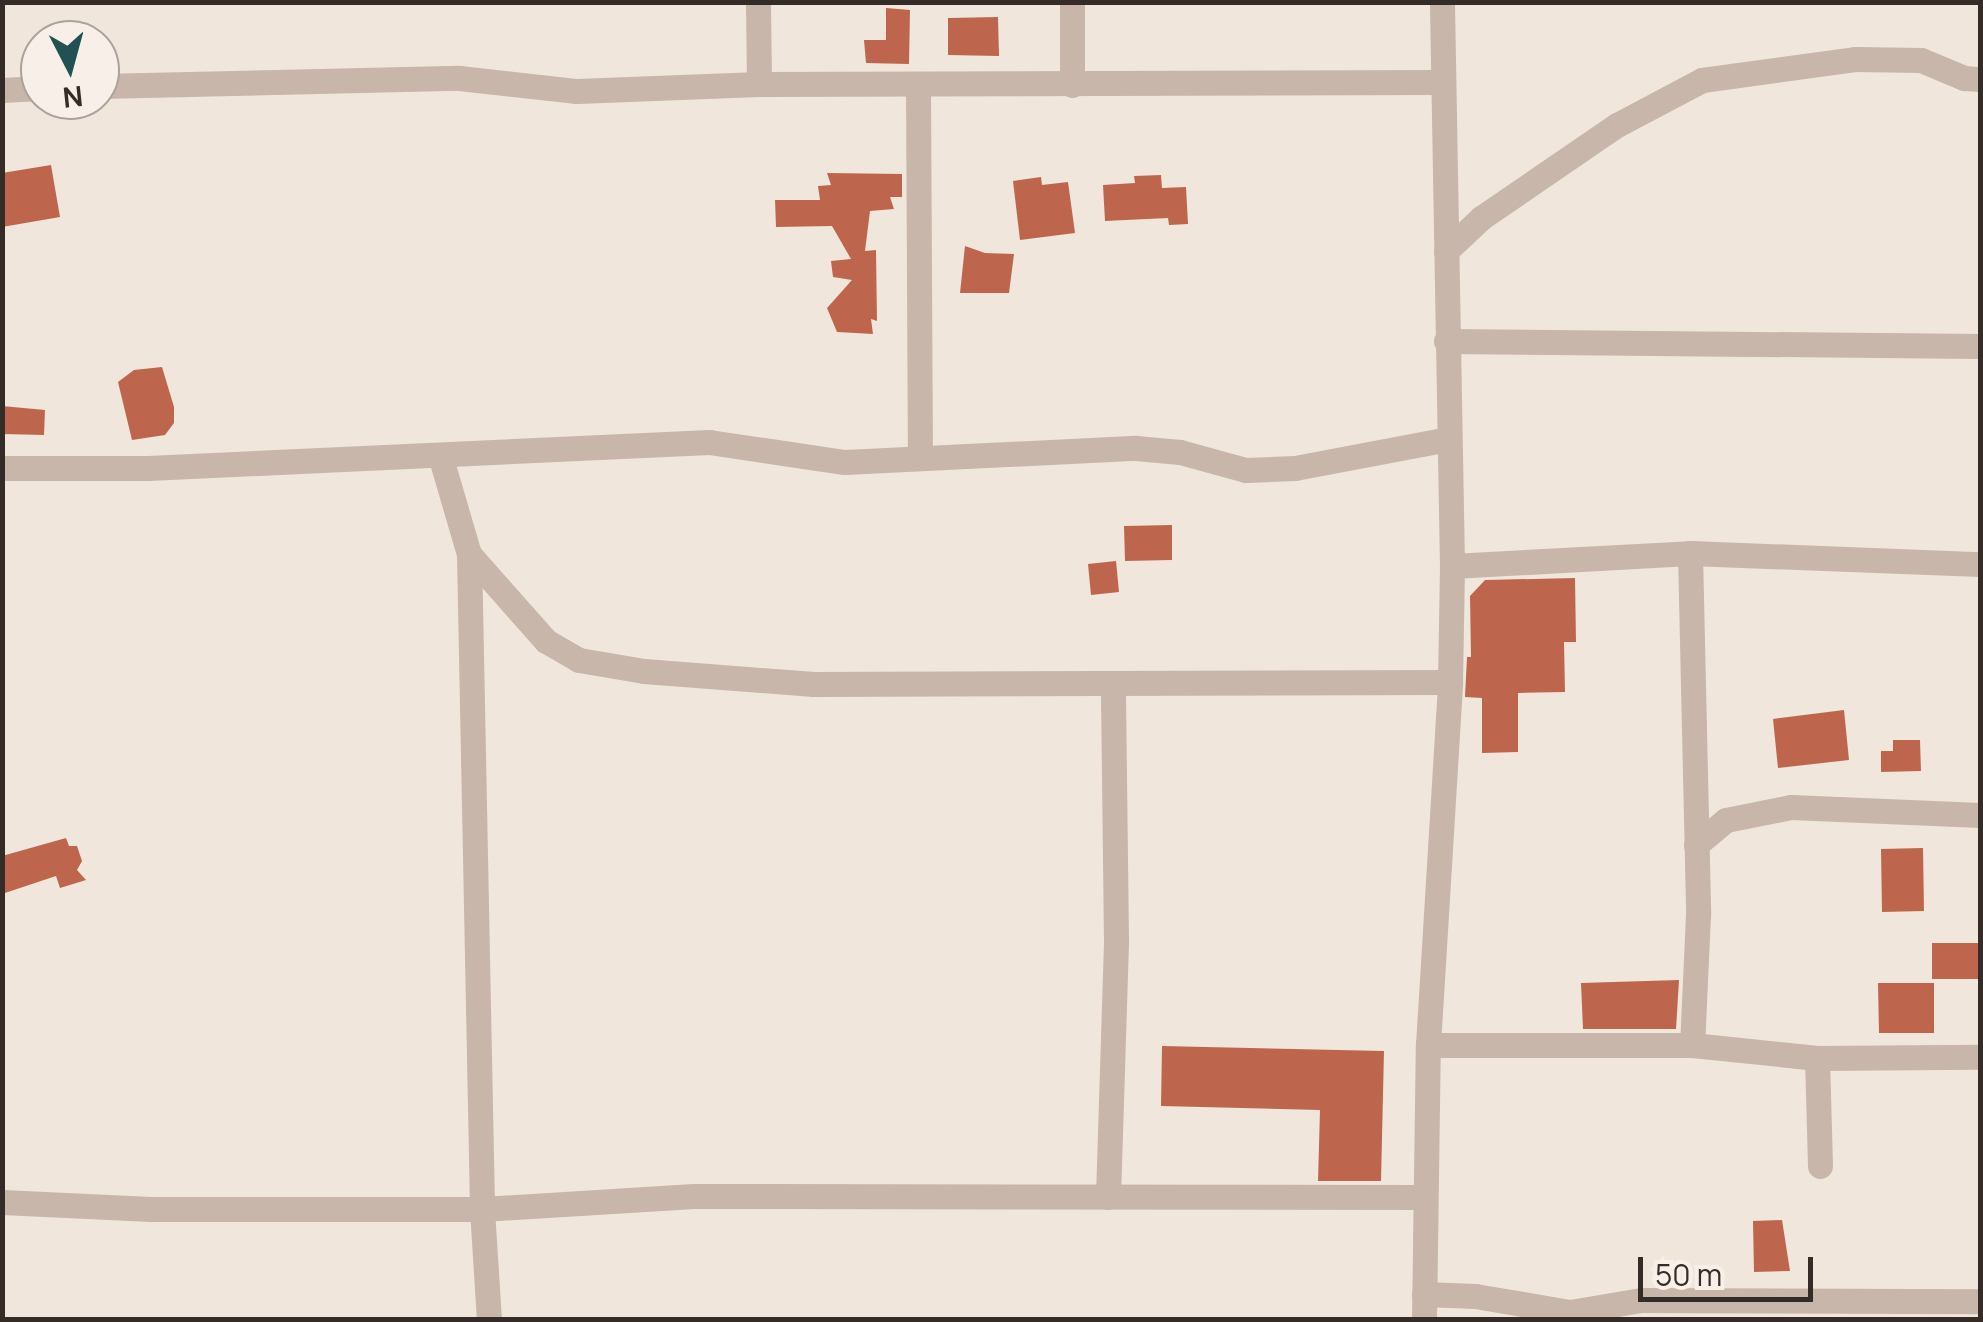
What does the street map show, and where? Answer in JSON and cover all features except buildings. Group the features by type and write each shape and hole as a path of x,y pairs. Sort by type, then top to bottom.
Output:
{"street":[{"path":"758,2 759,84"},
{"path":"1072,2 1072,85"},
{"path":"1442,2 1452,566 1450,682 1428,1045 1424,1307 1474,1296 1570,1312 1640,1300 1980,1300"},
{"path":"1446,251 1481,218 1617,124 1702,80 1855,58 1921,60 1964,78 1980,79"},
{"path":"120,86 441,78 577,91 759,84 1444,82"},
{"path":"918,85 920,458"},
{"path":"1446,341 1980,346"},
{"path":"2,468 148,468 710,442 845,462 1136,448 1180,452 1246,470 1296,468 1448,439"},
{"path":"440,455 469,554 482,1209 489,1320"},
{"path":"1452,566 1690,553 1980,564"},
{"path":"1690,553 1698,914 1692,1045"},
{"path":"469,554 546,641 579,660 700,677 795,684 1450,682"},
{"path":"1108,1197 1116,940 1114,685"},
{"path":"1696,845 1726,820 1791,807 1980,815"},
{"path":"1428,1045 1692,1045 1817,1058 1980,1057"},
{"path":"1817,1058 1820,1166"},
{"path":"2,1202 151,1209 482,1209 694,1196 1425,1197"}]}
